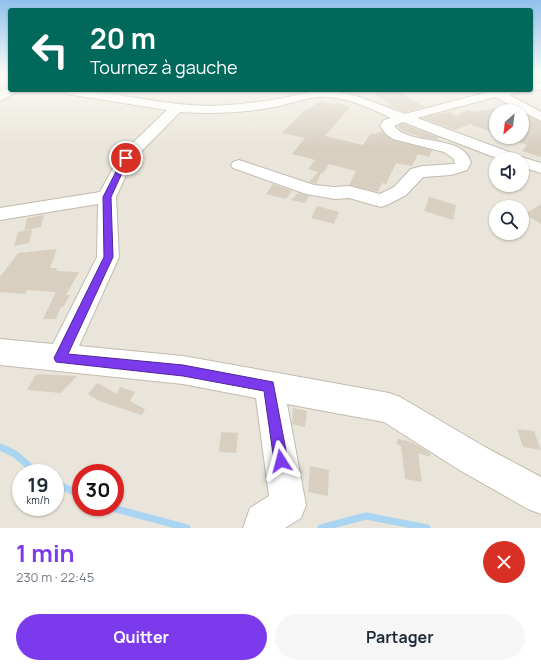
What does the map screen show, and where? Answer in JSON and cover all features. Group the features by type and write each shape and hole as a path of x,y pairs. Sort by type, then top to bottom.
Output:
{"street":[{"path":"116,99 177,108 231,109 276,104 297,99"},
{"path":"135,102 138,99"},
{"path":"271,99 276,104"},
{"path":"353,99 493,152"},
{"path":"239,164 312,190 335,193 349,192 368,196 381,201 400,191 417,173 423,171 451,170 461,167 462,159 448,149 405,139 389,130 387,126 389,123 470,99"},
{"path":"506,99 541,117"},
{"path":"60,358 108,257 107,197 126,158 177,108"},
{"path":"529,164 541,168"},
{"path":"0,214 107,197"},
{"path":"0,352 183,370 389,408 473,459 541,496"},
{"path":"262,528 263,521 288,505 269,386"}],"shaded area":[{"path":"0,99 541,99 541,528 0,528"}],"building":[{"path":"382,99 411,99 425,107 405,112 386,105 390,104"},
{"path":"322,101 334,105 338,103 350,107 325,136 363,145 371,133 375,134 382,131 393,140 432,150 429,157 418,154 412,166 396,163 386,184 382,183 378,192 349,185 356,171 329,164 323,173 321,173 316,184 309,182 318,172 308,169 315,160 292,154 305,138 282,133 304,111"},
{"path":"489,109 489,131 470,124 455,130 422,118 450,112 456,116 468,110 474,112"},
{"path":"529,116 541,122 541,157 522,151 527,145 524,144 529,144"},
{"path":"403,124 438,138 437,140 424,138 403,131 397,126"},
{"path":"273,184 292,191 286,199 266,194"},
{"path":"298,193 309,196 305,203 291,200"},
{"path":"429,197 456,205 453,220 424,211"},
{"path":"541,204 541,224 529,216 529,212"},
{"path":"317,206 339,212 334,224 311,218"},
{"path":"44,215 41,227 24,231 27,218"},
{"path":"32,230 29,243 14,246 18,232"},
{"path":"57,249 50,268 57,268 56,271 79,272 66,295 70,295 63,307 61,307 56,319 43,319 56,292 27,290 25,294 0,292 0,277 18,253"},
{"path":"36,374 77,376 61,393 27,390"},
{"path":"97,383 117,394 120,387 135,392 130,401 145,409 142,415 99,401 88,394"},
{"path":"293,408 307,411 305,427 292,424"},
{"path":"517,429 534,431 541,450 523,447"},
{"path":"221,432 238,433 236,453 219,452"},
{"path":"398,439 412,442 430,453 430,457 418,453 422,482 405,479 401,446 396,444"},
{"path":"310,466 329,470 328,496 308,492"}],"waterway":[{"path":"0,447 15,454 27,464"},
{"path":"64,487 72,491"},
{"path":"124,511 187,528"},
{"path":"321,528 366,516 427,528"}],"route":[{"path":"126,158 107,197 108,257 60,358 183,370 269,386 281,461"}]}
